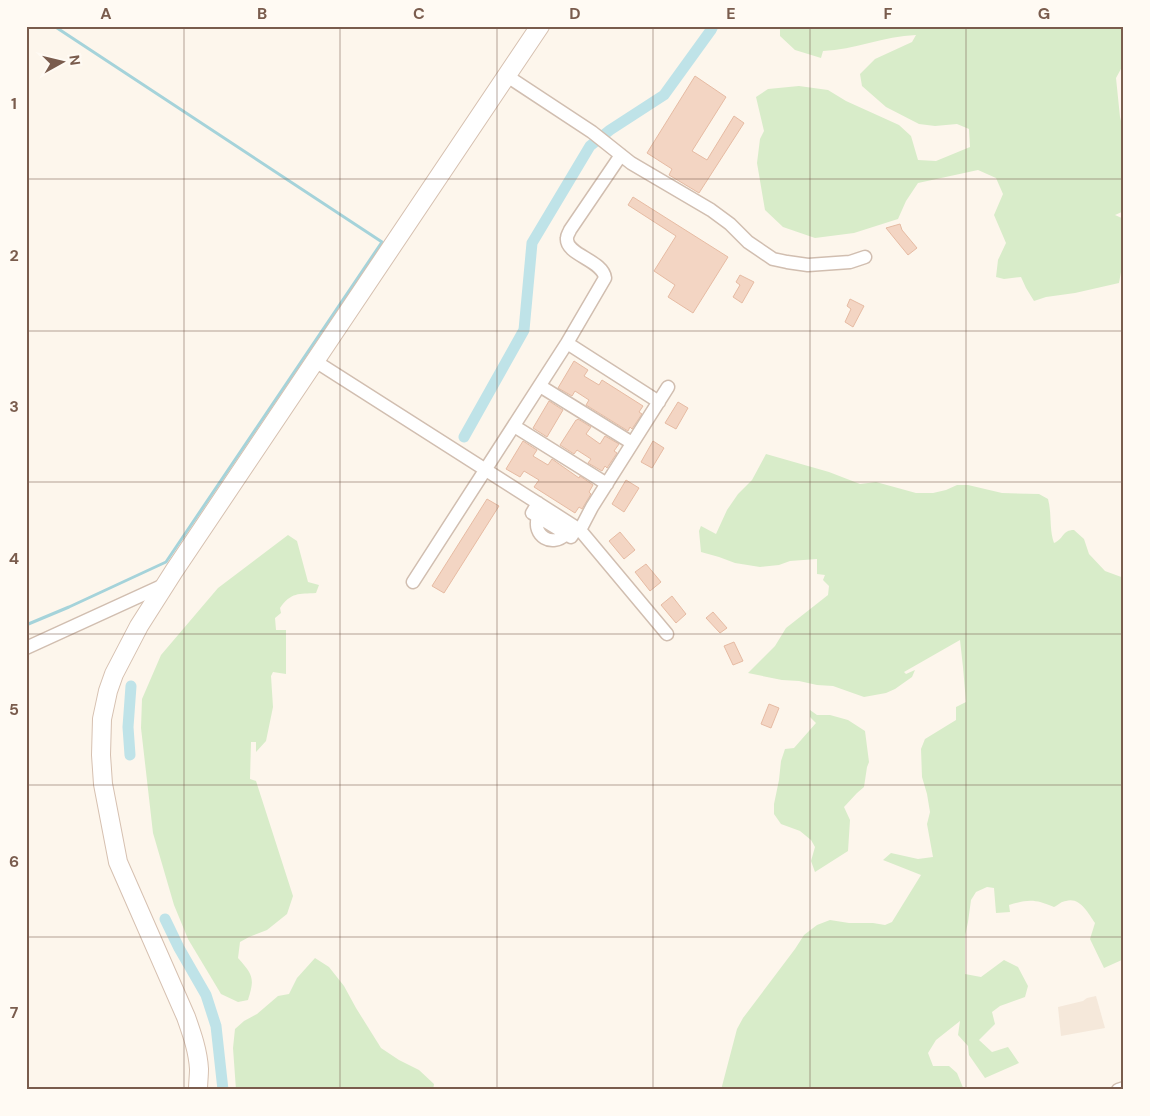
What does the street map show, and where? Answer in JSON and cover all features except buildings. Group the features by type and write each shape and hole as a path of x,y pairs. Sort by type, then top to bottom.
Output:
{"street":[{"path":"198,1090 199,1070 192,1033 118,862 103,784 101,755 102,719 108,691 114,674 139,626 166,584 540,26"},
{"path":"507,76 592,132 631,162 711,210 730,224 748,242 773,259 808,265 850,262 865,258"},
{"path":"413,582 540,386 605,278 604,273 599,268 569,247 567,240 570,230 621,155"},
{"path":"567,343 658,402"},
{"path":"315,361 538,503 574,531 667,634"},
{"path":"540,386 632,443"},
{"path":"538,503 532,513 538,517 537,529 544,538 556,540 574,531 592,507 668,387"},
{"path":"514,426 607,484"},
{"path":"26,648 166,584"},
{"path":"1118,1090 1124,1088"}],"shaded area":[{"path":"1096,996 1105,1028 1061,1036 1058,1007"}],"green space":[{"path":"780,26 1124,26 1124,67 1122,67 1116,78 1120,117 1124,133 1124,211 1115,215 1124,219 1124,268 1121,272 1119,283 1034,301 1021,277 1004,279 996,277 998,260 1006,243 994,215 1003,194 996,178 978,170 918,183 906,201 898,219 854,233 815,238 783,227 765,210 757,163 760,139 764,131 756,97 768,89 799,86 828,90 846,101 899,125 911,136 918,160 936,161 970,147 969,129 957,124 935,126 919,124 886,107 862,86 860,74 875,59 912,42 916,35 823,51 821,58 795,50 780,36"},
{"path":"766,454 829,472 860,484 876,482 916,493 933,493 957,485 968,485 1002,493 1039,494 1048,499 1054,543 1067,531 1074,530 1084,539 1089,554 1105,571 1124,578 1124,959 1104,968 1090,939 1095,923 1083,907 1075,901 1064,901 1054,907 1042,902 1027,901 1009,905 1010,912 996,913 994,888 987,887 976,892 971,900 965,936 965,974 981,977 1004,960 1018,967 1028,986 1025,997 1000,1006 992,1012 995,1024 979,1040 992,1052 1008,1047 1019,1063 985,1078 969,1055 968,1046 958,1035 960,1021 936,1040 928,1053 933,1066 949,1066 957,1073 964,1090 721,1090 737,1029 804,935 817,925 830,920 885,925 892,922 921,875 883,860 891,853 918,859 933,857 927,824 930,812 922,777 921,749 925,739 956,720 956,707 966,702 960,640 904,672 906,674 915,670 912,677 895,689 886,693 864,697 833,686 782,680 748,673 775,646 786,628 828,595 829,586 823,580 825,575 817,574 817,559 790,561 779,565 760,567 735,563 701,552 699,531 701,526 716,534 727,510 738,494 752,480"},
{"path":"288,535 297,541 308,582 319,585 316,593 296,595 288,599 280,608 281,613 275,618 276,630 286,630 286,674 273,672 271,676 273,707 266,741 256,752 256,742 251,742 250,779 256,781 293,896 287,914 267,930 240,942 238,958 250,973 252,987 248,1000 238,1002 221,994 188,939 174,905 153,833 141,728 142,699 161,655 218,588"},
{"path":"810,710 817,715 830,715 848,720 865,731 869,762 864,787 844,807 850,820 848,851 815,872 811,861 815,847 811,840 800,831 781,824 774,814 781,761 785,749 794,748 816,723 810,717"},
{"path":"315,958 329,967 344,986 381,1048 419,1070 434,1084 433,1090 236,1090 233,1048 235,1029 278,996 289,994 297,978"}],"waterway":[{"path":"26,625 166,562 382,242 54,26"},
{"path":"464,437 524,330 532,243 590,146 610,130 664,95 713,26"},
{"path":"130,755 128,727 131,686"},
{"path":"165,919 206,995 216,1026 223,1090"}]}
